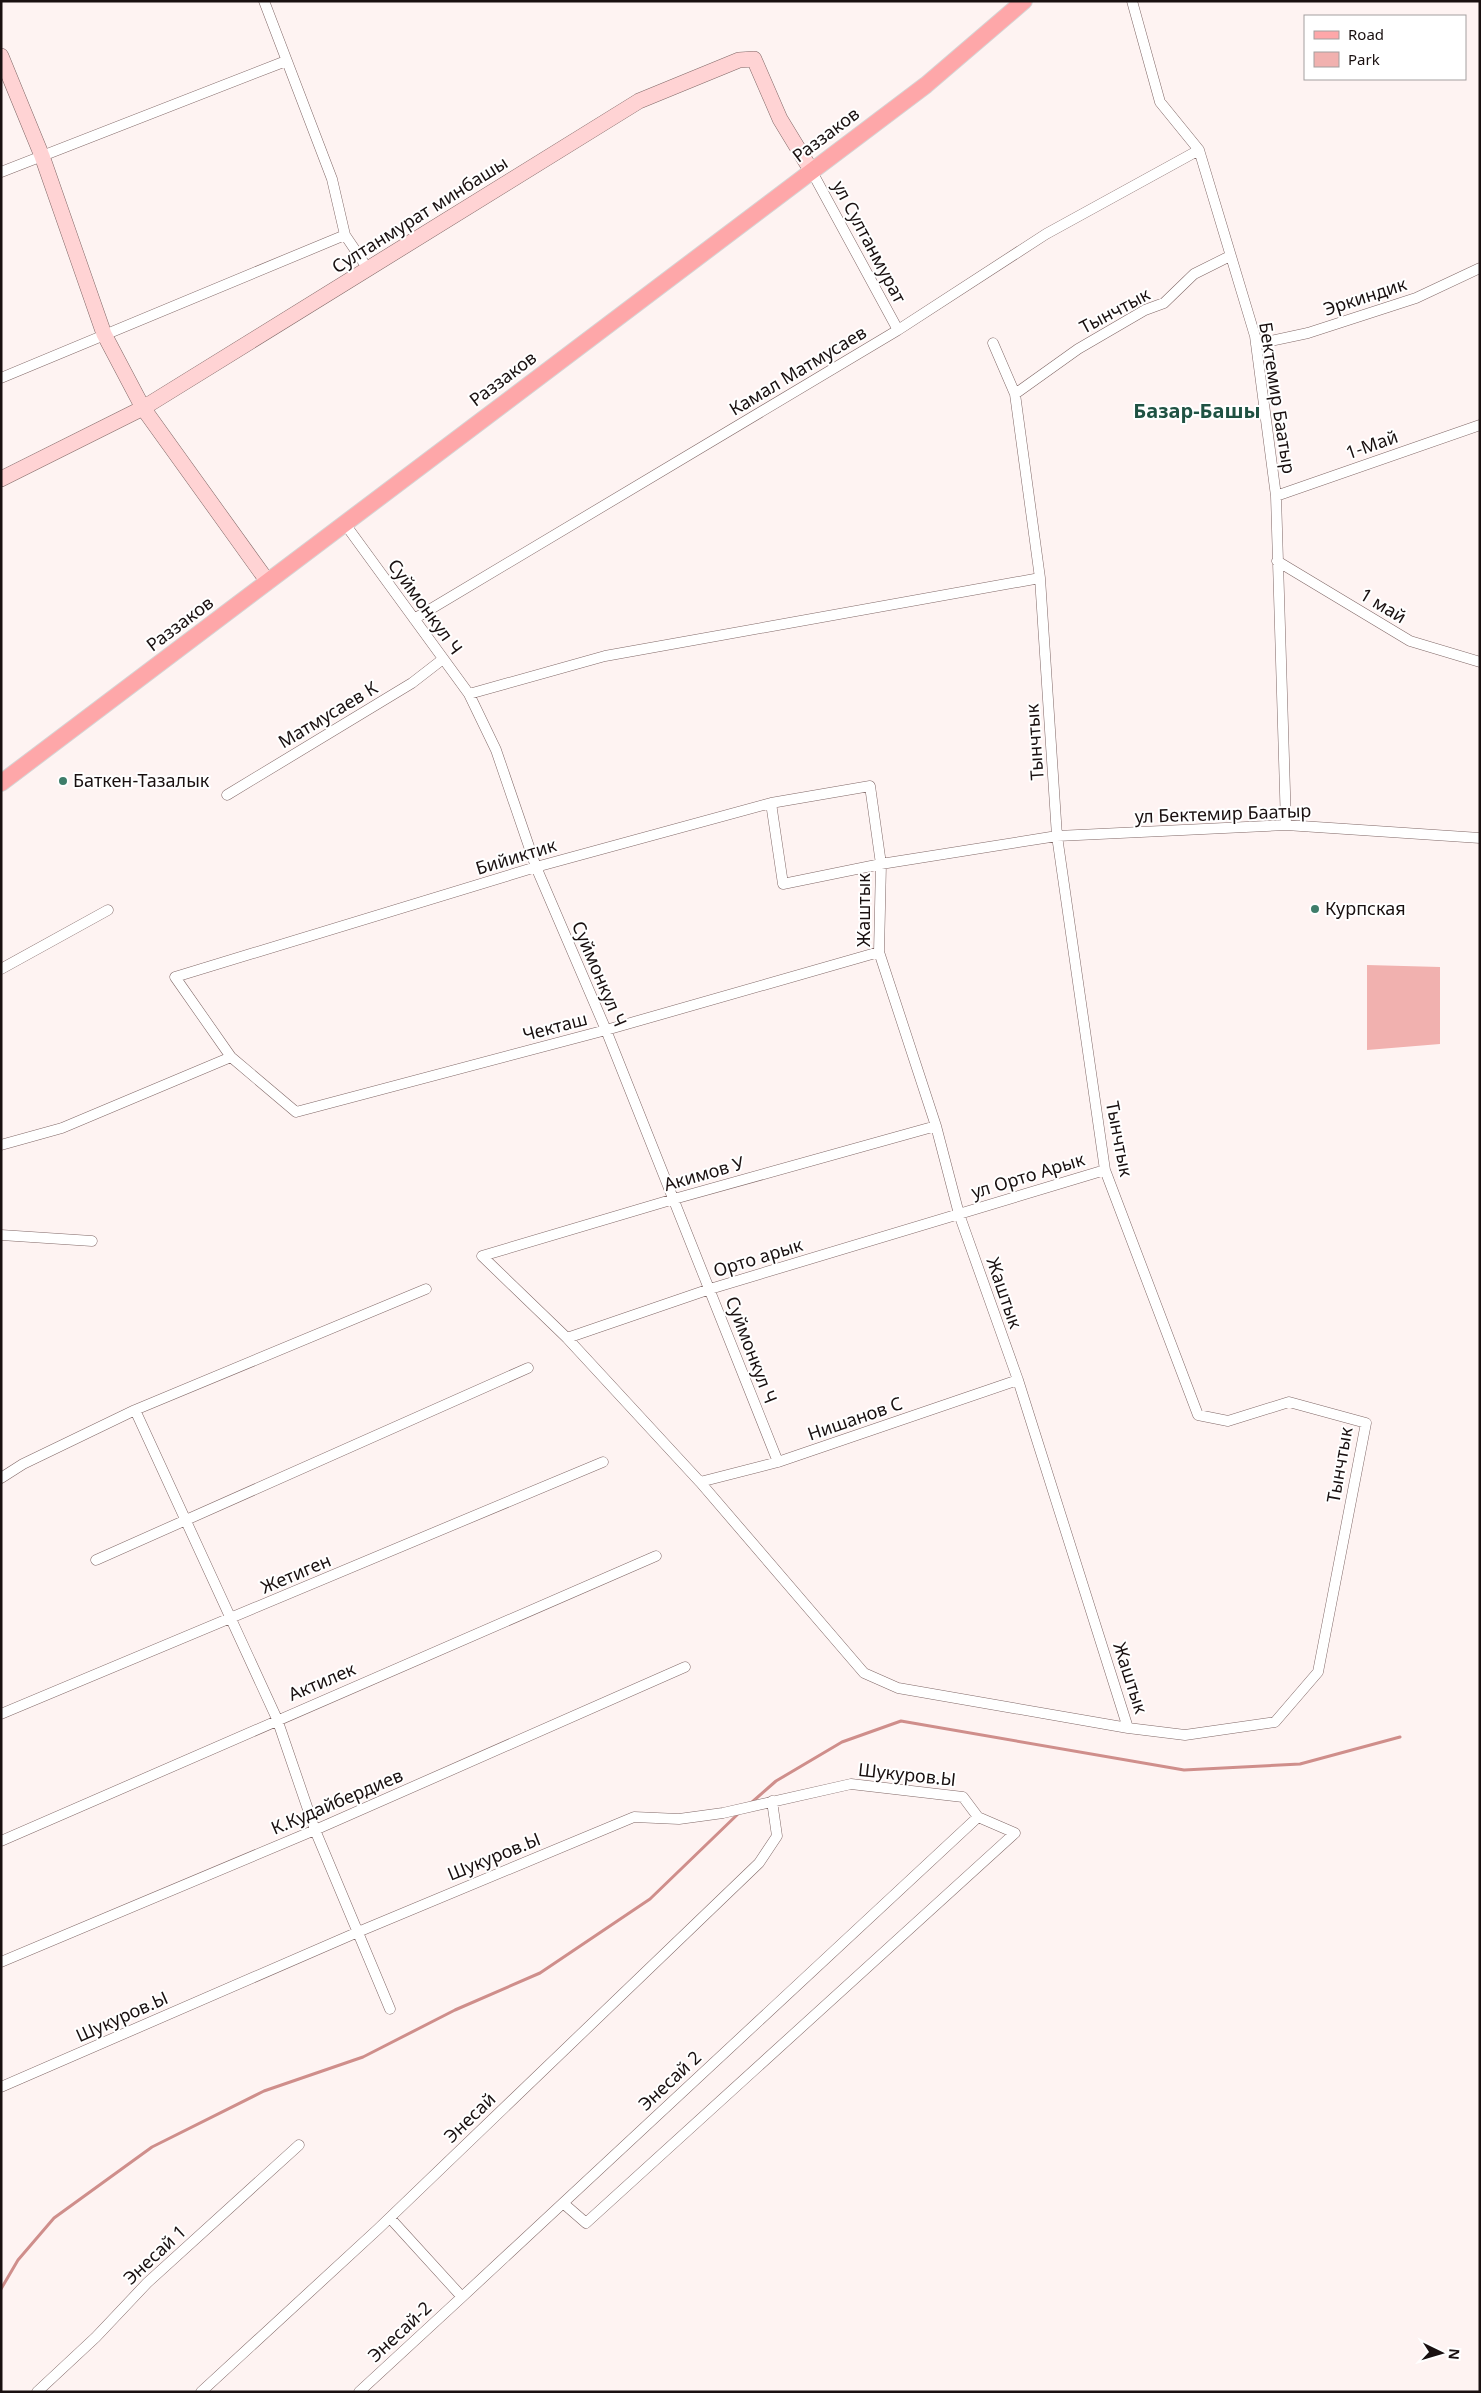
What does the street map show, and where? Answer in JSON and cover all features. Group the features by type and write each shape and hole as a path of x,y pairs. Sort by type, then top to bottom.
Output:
{"main road":[{"name":"Раззаков","path":"1,783 812,170 926,86 1024,1"}],"street":[{"path":"264,1 332,179 345,235 368,269"},
{"name":"Бектемир Баатыр","path":"1132,1 1160,102 1199,150 1256,344 1276,496 1286,825"},
{"path":"1,56 42,156 104,334 143,408 268,582"},
{"name":"Султанмурат минбашы","path":"1,479 143,408 639,101 739,60 754,59 780,119 812,170"},
{"path":"1,172 286,61"},
{"name":"Камал Матмусаев","path":"414,619 898,330 1046,234 1199,150"},
{"name":"ул Султанмурат","path":"812,170 898,330"},
{"path":"1,378 345,235"},
{"name":"Тынчтык","path":"1014,394 1078,349 1145,310 1164,303 1194,274 1230,256"},
{"name":"Эркиндик","path":"1256,344 1308,333 1416,298 1480,268"},
{"name":"Тынчтык","path":"993,343 1014,394 1040,578 1057,836 1105,1170 1198,1415 1228,1421 1289,1402 1366,1423 1318,1672 1274,1722 1185,1735 1128,1728"},
{"name":"1-Май","path":"1276,496 1480,425"},
{"name":"Суймонкул Ч","path":"345,524 469,694 496,750 536,867 606,1030 778,1462"},
{"name":"1 май","path":"1277,561 1410,641 1480,662"},
{"path":"469,694 605,656 1040,578"},
{"name":"Матмусаев К","path":"227,795 412,683 443,659"},
{"name":"Бийиктик","path":"231,1057 175,978 536,867 771,803 870,786"},
{"name":"Жаштык","path":"870,786 881,864 879,952 936,1126 959,1214 1018,1380 1128,1728"},
{"name":"ул Бектемир Баатыр","path":"771,803 783,884 881,864 1057,836 1286,825 1480,838"},
{"path":"1,969 108,910"},
{"name":"Чекташ","path":"231,1057 296,1112 606,1030 879,952"},
{"path":"1,1145 62,1128 231,1057"},
{"name":"Акимов У","path":"567,1338 482,1256 674,1199 936,1126"},
{"name":"ул Орто Арык","path":"959,1214 1105,1170"},
{"name":"Орто арык","path":"567,1338 710,1289 959,1214"},
{"path":"1,1235 92,1241"},
{"path":"1,1478 31,1459 135,1410 426,1289"},
{"path":"567,1338 700,1482 864,1673 898,1688 1128,1728"},
{"path":"96,1560 528,1368"},
{"name":"Нишанов С","path":"700,1482 778,1462 1018,1380"},
{"path":"135,1410 277,1719 315,1830 390,2009"},
{"name":"Жетиген","path":"1,1714 232,1619 603,1462"},
{"name":"Актилек","path":"1,1840 656,1556"},
{"name":"К.Кудайбердиев","path":"1,1962 315,1830 684,1667"},
{"name":"Шукуров.Ы","path":"1,2087 358,1932 634,1817 679,1819 723,1813 851,1784 963,1797 978,1817 1016,1834 586,2223 563,2203"},
{"name":"Энесай","path":"201,2392 390,2218 759,1863 777,1836 772,1801"},
{"name":"Энесай 2","path":"462,2297 978,1817"},
{"name":"Энесай 1","path":"37,2392 96,2337 148,2283 299,2145"},
{"path":"390,2218 462,2297"},
{"name":"Энесай-2","path":"360,2392 462,2297"}],"green space":[{"path":"1367,965 1440,967 1440,1044 1367,1050"}],"waterway":[{"path":"751,1803 776,1781 842,1742 901,1721 1184,1770 1300,1764 1400,1737"},
{"path":"1,2289 18,2260 54,2218 152,2147 264,2091 363,2057 455,2010 540,1973 650,1899 739,1813"}],"place":[{"name":"Баткен-Тазалык","path":"63,781"},
{"name":"Курпская","path":"1315,909"}],"district":[{"name":"Базар-Башы","path":"1197,411"}]}
